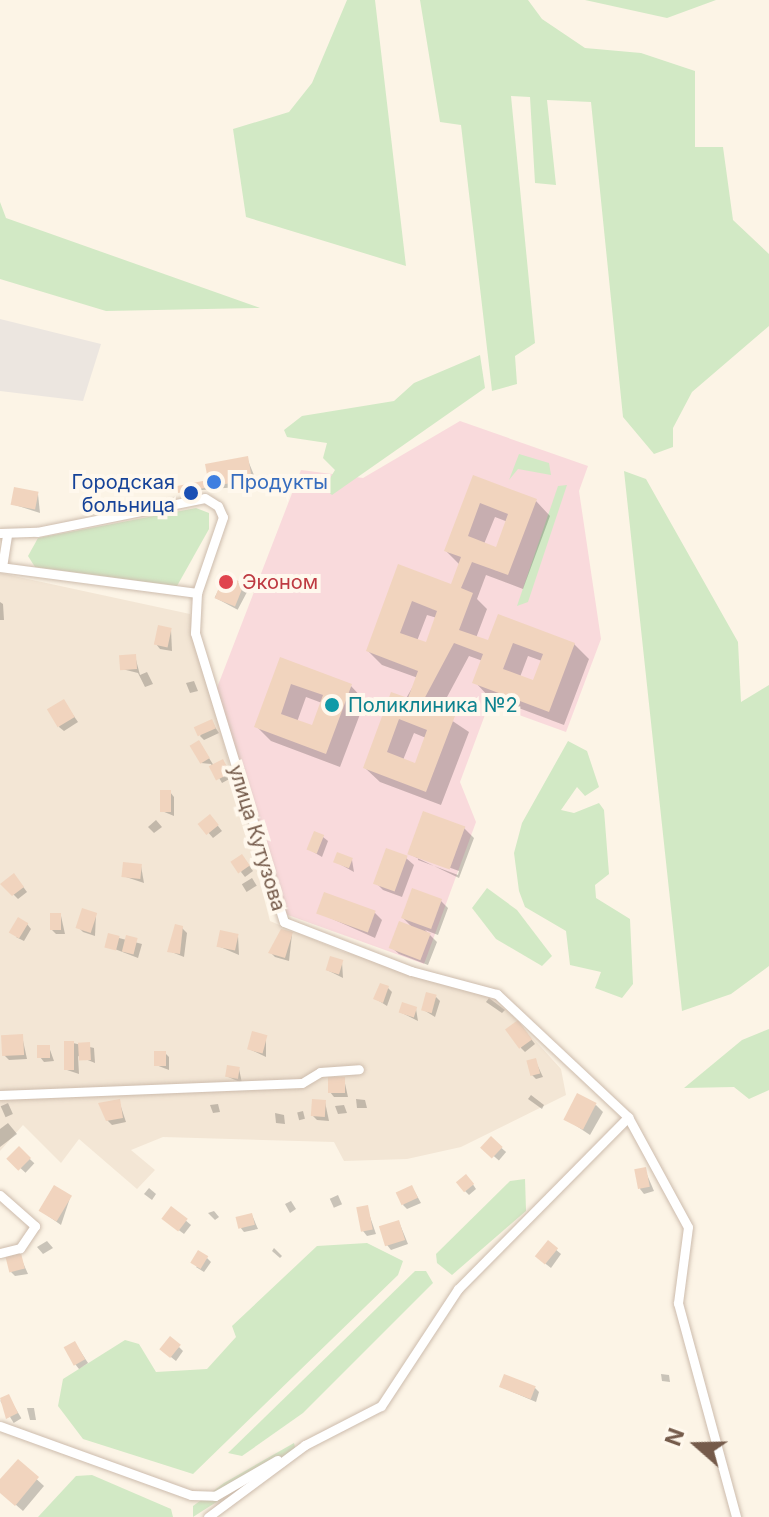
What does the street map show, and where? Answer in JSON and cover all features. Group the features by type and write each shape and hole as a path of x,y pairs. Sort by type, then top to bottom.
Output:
{"street":[{"name":"улица Кутузова","path":"197,593 1,567 3,533 205,498 223,517 197,593 203,669 284,922 411,971 497,994 628,1117"},
{"path":"0,1095 302,1083 320,1072 359,1069"},
{"path":"0,1426 191,1495 215,1496 381,1406 458,1289 628,1117 685,1217 678,1303 736,1517"},
{"path":"0,1195 35,1226 20,1248 0,1253"},
{"path":"208,1517 305,1445"}],"shaded area":[{"path":"0,319 101,344 83,401 0,391"},
{"path":"460,421 588,466 579,491 601,639 566,732 489,704 460,782 476,822 424,964 285,914 215,693 301,470 363,478"},
{"path":"0,573 190,614 270,921 341,951 493,994 561,1069 566,1095 461,1147 407,1159 344,1161 334,1142 163,1137 131,1150 155,1170 137,1189 79,1139 61,1163 23,1125 0,1151"}],"green space":[{"path":"347,0 375,0 406,266 246,217 233,129 289,112 312,83"},
{"path":"420,0 528,0 542,19 585,48 641,53 695,71 695,147 723,147 733,220 769,254 769,326 692,392 673,428 673,447 654,454 623,417 591,102 547,100 556,185 535,183 530,97 511,96 535,343 515,356 517,384 492,391 461,125 440,122"},
{"path":"585,0 716,0 667,18"},
{"path":"0,202 6,218 260,308 106,311 0,279"},
{"path":"480,355 485,388 332,495 324,488 335,470 323,458 327,443 287,437 284,430 302,416 394,401 414,383"},
{"path":"519,454 549,463 551,475 518,469 509,480"},
{"path":"624,471 646,479 738,642 741,702 769,685 769,966 731,994 682,1011"},
{"path":"567,485 528,602 517,606 558,486"},
{"path":"196,508 209,513 209,529 177,586 35,567 28,556 38,538"},
{"path":"568,741 587,751 599,787 585,796 577,787 561,810 574,813 599,803 604,810 609,874 595,885 596,898 630,919 633,984 622,998 595,988 601,972 570,965 566,931 525,907 519,891 514,853 522,823"},
{"path":"487,888 517,910 552,956 542,966 496,939 472,908"},
{"path":"769,1029 769,1090 749,1099 734,1087 684,1088 742,1040"},
{"path":"525,1179 526,1211 452,1275 437,1263 436,1254 510,1181"},
{"path":"367,1243 403,1261 398,1275 193,1474 83,1439 58,1406 63,1379 125,1340 139,1344 156,1372 207,1369 236,1337 232,1326 317,1246"},
{"path":"415,1271 426,1271 433,1283 303,1413 242,1456 228,1453"},
{"path":"294,1443 296,1451 193,1517 193,1506 224,1483"},
{"path":"92,1475 171,1509 173,1517 38,1517 76,1476"}],"building":[{"path":"248,456 252,479 178,493 177,486 208,480 205,464"},
{"path":"473,475 537,499 508,575 472,562 461,588 473,593 459,630 488,640 498,614 575,643 549,712 472,683 483,654 454,643 422,703 455,716 426,792 363,768 391,692 408,698 418,671 366,651 398,564 451,584 461,557 444,551","holes":["480,503 508,514 496,547 468,536","412,601 437,611 426,642 400,633","513,643 543,654 533,680 503,669","399,719 427,730 415,763 387,752"]},
{"path":"14,487 39,492 35,509 11,505"},
{"path":"224,575 244,583 235,606 215,598"},
{"path":"158,625 172,628 168,647 154,645"},
{"path":"136,654 137,669 120,670 119,655"},
{"name":"Поликлиника №2","path":"280,657 352,684 326,754 254,727","holes":["291,684 323,695 312,725 281,714"]},
{"path":"64,699 75,717 58,727 47,709"},
{"path":"212,719 216,728 198,736 194,727"},
{"path":"199,740 210,758 200,764 190,746"},
{"path":"223,759 230,773 216,781 209,766"},
{"path":"160,790 171,790 171,812 160,812"},
{"path":"423,811 465,826 450,870 407,854"},
{"path":"210,814 219,825 206,835 198,824"},
{"path":"314,831 324,835 317,854 307,850"},
{"path":"386,848 408,856 395,892 373,884"},
{"path":"337,852 353,858 349,868 333,862"},
{"path":"242,854 250,866 238,873 230,862"},
{"path":"123,862 142,864 140,879 121,877"},
{"path":"14,873 24,887 12,896 0,884"},
{"path":"412,888 442,899 431,929 401,918"},
{"path":"324,892 376,911 368,932 316,914"},
{"path":"82,908 97,913 91,933 76,928"},
{"path":"50,913 61,913 61,930 50,930"},
{"path":"18,917 28,923 19,939 9,932"},
{"path":"399,921 431,933 420,960 389,948"},
{"path":"175,924 183,926 180,954 167,952"},
{"path":"281,929 293,932 285,958 268,953"},
{"path":"220,930 239,934 235,951 216,947"},
{"path":"108,933 120,936 116,950 104,948"},
{"path":"126,935 138,938 134,954 122,951"},
{"path":"330,956 343,960 339,974 326,970"},
{"path":"380,983 389,986 383,1003 373,999"},
{"path":"426,992 437,995 432,1013 421,1010"},
{"path":"402,1002 417,1007 414,1017 399,1012"},
{"path":"518,1020 532,1039 519,1049 505,1029"},
{"path":"252,1031 267,1035 263,1053 247,1049"},
{"path":"23,1034 24,1055 2,1056 1,1035"},
{"path":"64,1041 74,1041 74,1070 64,1070"},
{"path":"90,1042 91,1060 79,1061 78,1043"},
{"path":"37,1045 50,1045 50,1058 37,1058"},
{"path":"154,1051 166,1051 166,1066 154,1066"},
{"path":"536,1058 540,1073 530,1076 526,1061"},
{"path":"227,1065 240,1067 238,1079 225,1077"},
{"path":"328,1077 345,1077 345,1093 328,1093"},
{"path":"577,1093 597,1103 583,1130 563,1120"},
{"path":"120,1099 123,1118 106,1121 98,1103"},
{"path":"312,1099 326,1100 325,1117 311,1116"},
{"path":"491,1136 503,1147 492,1159 480,1148"},
{"path":"19,1146 31,1158 18,1171 6,1159"},
{"path":"646,1167 650,1187 638,1189 634,1169"},
{"path":"466,1174 474,1184 464,1192 456,1182"},
{"path":"54,1185 72,1196 57,1222 39,1211"},
{"path":"412,1185 418,1198 402,1205 396,1193"},
{"path":"368,1205 373,1230 361,1232 356,1207"},
{"path":"171,1206 188,1219 178,1231 161,1219"},
{"path":"252,1213 255,1225 238,1229 236,1217"},
{"path":"399,1220 405,1240 385,1246 379,1226"},
{"path":"548,1240 558,1248 545,1265 535,1256"},
{"path":"198,1250 208,1256 201,1269 190,1263"},
{"path":"21,1253 25,1269 9,1272 5,1257"},
{"path":"170,1336 181,1345 170,1358 159,1349"},
{"path":"75,1341 85,1359 74,1366 64,1347"},
{"path":"504,1374 536,1386 531,1399 499,1387"},
{"path":"9,1394 18,1413 6,1419 0,1398"},
{"path":"18,1459 39,1477 15,1506 0,1493 0,1479"}],"place":[{"name":"Продукты","path":"214,482"},
{"name":"Городская больница","path":"191,493"},
{"name":"Эконом","path":"226,582"},
{"name":"Поликлиника №2","path":"332,705"}]}
